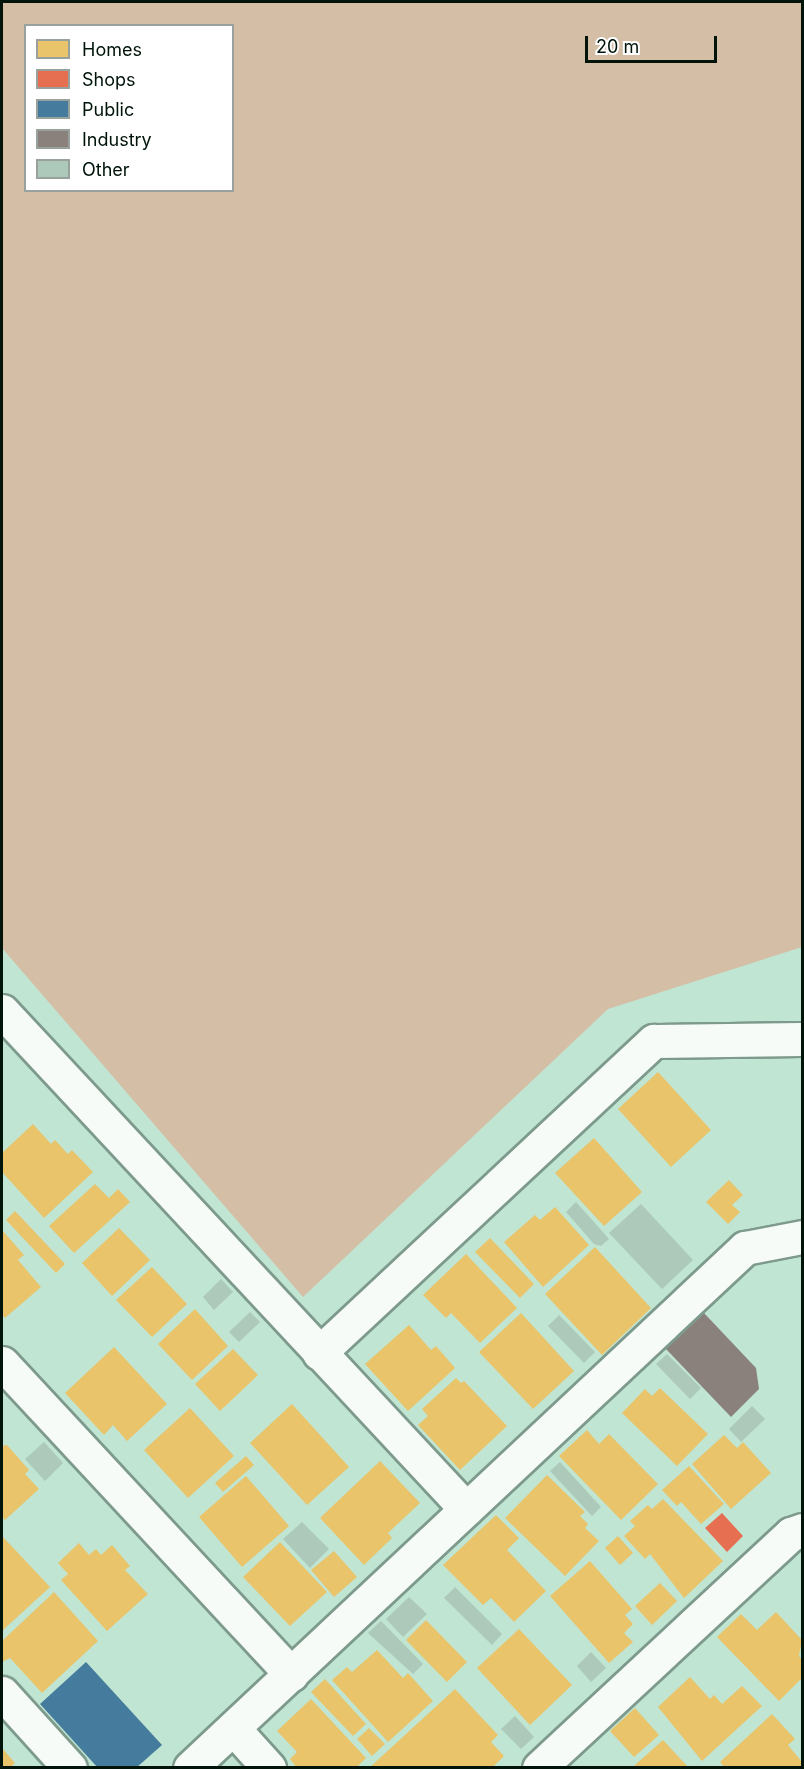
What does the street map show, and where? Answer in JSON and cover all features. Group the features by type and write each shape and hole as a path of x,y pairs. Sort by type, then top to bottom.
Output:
{"street":[{"path":"2,1011 466,1509"},
{"path":"319,1353 654,1041 802,1039"},
{"path":"190,1767 745,1248 802,1237"},
{"path":"2,1363 291,1674"},
{"path":"538,1767 791,1534 802,1530"},
{"path":"2,1693 70,1767"},
{"path":"233,1728 269,1767"}],"shaded area":[{"path":"2,2 802,2 802,947 608,1009 303,1297 2,948"}],"building: Homes":[{"path":"658,1072 711,1130 671,1167 618,1109"},
{"path":"33,1124 51,1144 55,1140 68,1154 72,1150 93,1172 44,1218 2,1172 2,1153"},
{"path":"594,1138 642,1192 604,1226 555,1173"},
{"path":"729,1180 743,1195 732,1205 740,1212 728,1224 706,1202"},
{"path":"95,1184 109,1198 118,1189 130,1202 74,1253 49,1226"},
{"path":"555,1207 589,1245 543,1287 504,1242 535,1215 540,1220"},
{"path":"15,1211 65,1264 56,1273 6,1220"},
{"path":"119,1228 150,1260 112,1296 82,1263"},
{"path":"2,1230 24,1255 18,1260 41,1287 5,1318 2,1314"},
{"path":"490,1238 534,1284 520,1298 475,1252"},
{"path":"595,1247 651,1308 602,1355 545,1294"},
{"path":"466,1254 517,1308 480,1343 451,1313 446,1318 423,1295"},
{"path":"152,1267 187,1304 152,1337 116,1300"},
{"path":"195,1309 228,1346 192,1380 158,1344"},
{"path":"521,1313 574,1371 533,1409 479,1352"},
{"path":"409,1325 431,1350 436,1346 455,1368 408,1411 365,1364"},
{"path":"114,1347 167,1404 127,1441 113,1425 104,1435 65,1393"},
{"path":"233,1349 258,1375 220,1411 195,1384"},
{"path":"456,1378 461,1383 464,1381 507,1426 460,1470 418,1425 428,1416 422,1409"},
{"path":"660,1388 708,1434 677,1466 622,1413 645,1389 652,1396"},
{"path":"292,1404 349,1467 307,1505 250,1443"},
{"path":"190,1408 234,1456 188,1498 144,1450"},
{"path":"587,1430 599,1444 609,1434 658,1484 621,1520 559,1456"},
{"path":"724,1435 737,1448 743,1442 771,1473 731,1509 692,1464"},
{"path":"7,1445 29,1470 25,1474 39,1489 5,1520 2,1516 2,1446"},
{"path":"246,1456 254,1465 223,1492 215,1483"},
{"path":"380,1461 420,1503 388,1533 392,1538 364,1565 320,1518"},
{"path":"689,1466 724,1504 701,1524 681,1502 677,1506 662,1490"},
{"path":"547,1475 585,1512 580,1516 588,1524 585,1528 599,1541 565,1576 505,1518"},
{"path":"246,1476 289,1526 242,1567 199,1517"},
{"path":"663,1499 723,1561 684,1598 650,1554 645,1559 624,1536 635,1526 630,1521 648,1505 652,1509"},
{"path":"496,1515 519,1538 507,1550 546,1591 514,1622 491,1598 483,1605 443,1565"},
{"path":"618,1536 633,1553 620,1565 605,1548"},
{"path":"2,1538 50,1587 2,1631"},
{"path":"280,1542 327,1592 290,1626 243,1577"},
{"path":"79,1543 89,1555 96,1549 101,1555 112,1545 130,1566 125,1570 148,1594 107,1631 61,1580 68,1574 58,1563"},
{"path":"334,1551 357,1577 334,1597 311,1570"},
{"path":"590,1561 632,1609 625,1615 633,1624 624,1633 633,1642 609,1663 550,1596"},
{"path":"660,1583 677,1601 652,1625 635,1606"},
{"path":"54,1592 98,1641 42,1693 10,1658 2,1662 2,1641"},
{"path":"776,1612 802,1640 799,1656 802,1660 802,1678 779,1701 717,1637 741,1614 757,1630"},
{"path":"426,1620 467,1662 447,1682 406,1640"},
{"path":"519,1629 572,1685 530,1725 477,1668"},
{"path":"377,1650 403,1678 408,1673 433,1701 388,1742 332,1680 347,1667 352,1672"},
{"path":"690,1677 710,1699 714,1695 722,1704 742,1686 762,1706 702,1761 658,1707"},
{"path":"325,1679 366,1724 353,1736 311,1692"},
{"path":"455,1689 498,1735 491,1742 504,1756 492,1768 369,1768"},
{"path":"311,1699 366,1758 356,1768 297,1768 290,1759 297,1752 277,1731"},
{"path":"635,1708 659,1735 634,1757 610,1731"},
{"path":"772,1714 795,1739 788,1745 802,1762 802,1768 725,1768 720,1762"},
{"path":"369,1728 385,1744 372,1756 357,1739"},
{"path":"663,1740 689,1768 637,1768 635,1765"},
{"path":"2,1748 15,1763 10,1768 2,1768"}],"building: Shops":[{"path":"722,1513 743,1536 727,1552 705,1528"}],"building: Public":[{"path":"86,1662 162,1745 136,1768 98,1768 40,1704"}],"building: Industry":[{"path":"704,1313 756,1368 759,1389 731,1417 666,1349"}],"building: Other":[{"path":"576,1202 609,1239 601,1246 594,1244 566,1212"},
{"path":"641,1204 693,1260 662,1289 609,1233"},
{"path":"221,1279 233,1292 214,1310 203,1297"},
{"path":"250,1312 260,1322 239,1342 229,1332"},
{"path":"559,1315 595,1352 584,1363 548,1326"},
{"path":"667,1354 701,1388 690,1399 656,1364"},
{"path":"752,1406 765,1419 741,1442 729,1429"},
{"path":"44,1442 63,1463 45,1481 25,1459"},
{"path":"560,1462 601,1507 592,1516 550,1471"},
{"path":"302,1522 329,1549 310,1568 283,1539"},
{"path":"455,1587 502,1634 492,1645 444,1598"},
{"path":"409,1597 427,1614 403,1637 386,1619"},
{"path":"381,1621 423,1664 413,1674 368,1633"},
{"path":"591,1652 606,1668 591,1682 577,1666"},
{"path":"515,1716 534,1737 521,1749 501,1729"}]}
